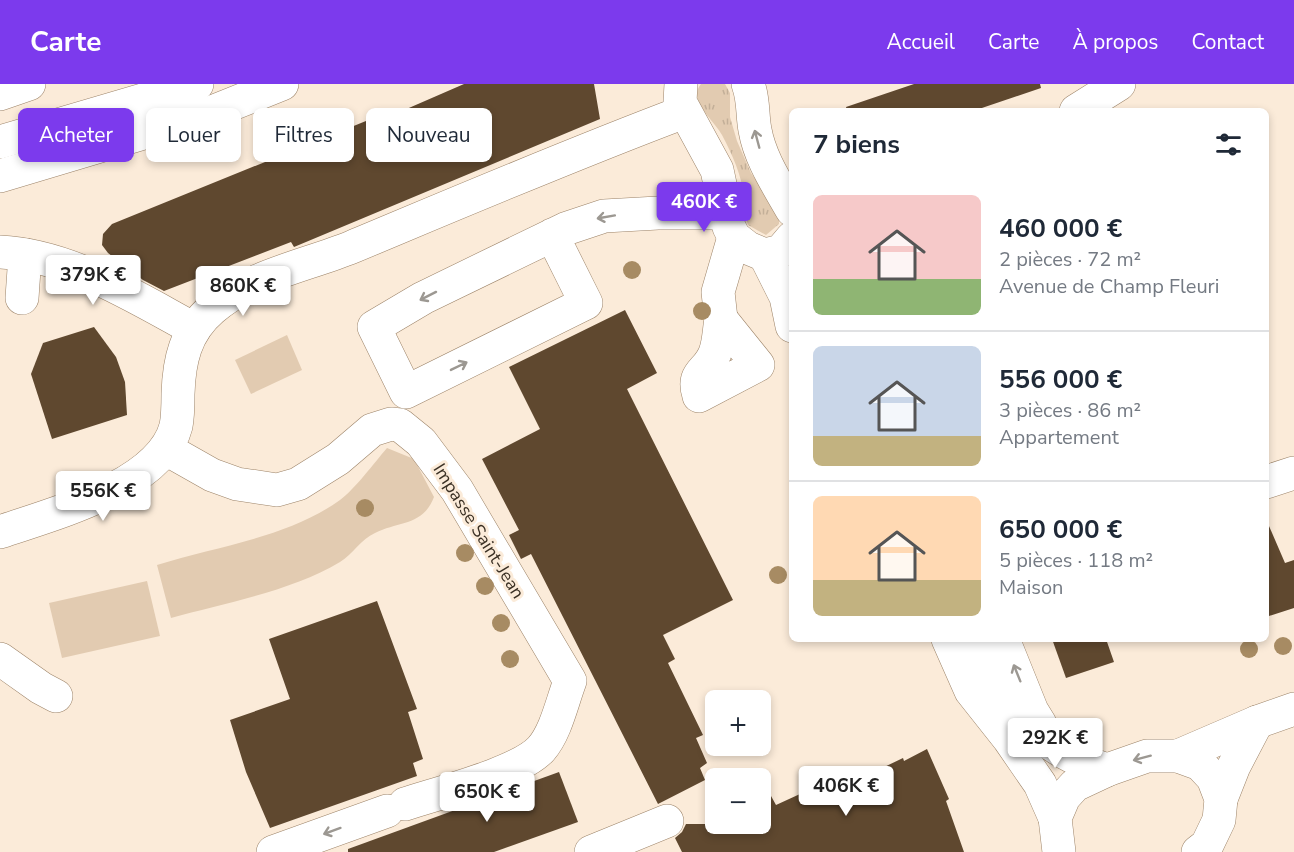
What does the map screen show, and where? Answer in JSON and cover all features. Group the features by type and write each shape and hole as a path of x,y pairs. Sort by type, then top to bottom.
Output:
{"street":[{"path":"0,94 29,84"},
{"path":"0,142 197,84"},
{"path":"0,176 207,114 282,84"},
{"path":"1081,108 1119,84"},
{"path":"751,86 754,129 761,152 789,204"},
{"path":"0,532 88,501 148,468 166,449 176,427 180,360 184,346 194,329 210,310 231,294 270,276 346,249 616,137 683,98 717,170 731,225 748,248 765,255 781,251 789,242"},
{"path":"166,449 212,475 237,484 277,490 298,484 339,459 372,430 391,424 400,425 406,392 374,327 423,298 552,235 604,216 658,213 731,225"},
{"path":"721,319 758,365 699,396 695,384 710,364 716,351 721,319 718,292 731,225"},
{"path":"406,392 586,303 552,235"},
{"path":"22,298 12,254 51,261 87,274 194,329"},
{"path":"765,255 789,307"},
{"name":"Impasse Saint-Jean","path":"273,852 525,762 542,747 551,732 570,681 457,490 421,442 400,425"},
{"path":"1269,481 1294,473"},
{"path":"949,642 971,691 1009,739 1040,784 1055,818 1059,852"},
{"path":"975,642 987,666 1009,739"},
{"path":"1004,642 1032,711 1053,744"},
{"path":"0,659 56,696"},
{"path":"994,687 1028,726 1070,756 1107,770"},
{"path":"1178,756 1257,722 1294,709"},
{"path":"1198,852 1206,845 1234,766 1257,722"},
{"path":"1055,818 1064,797 1076,785 1107,770 1147,756 1178,756 1200,764 1213,778 1232,852"},
{"path":"591,852 667,821"}],"green space":[{"path":"701,84 725,84 730,93 730,117 737,141 751,173 779,214 779,224 766,235 748,225 743,189 733,157 722,135 703,110 697,97"},
{"path":"287,335 302,370 251,394 235,360"},
{"path":"387,448 414,459 434,497 424,513 417,518 370,536 340,562 301,581 280,589 171,618 157,565 251,540 297,524 319,513 346,495"},
{"path":"147,581 160,636 62,658 49,603"}],"building":[{"path":"464,84 594,84 600,119 294,247 291,242 164,291 143,280 108,253 102,245 103,234 112,224 265,162 354,162 354,126 366,121 366,162 492,162 492,108 409,108"},
{"path":"914,84 1040,84 1041,88 982,108 846,107"},
{"path":"625,310 657,373 627,389 733,600 663,635 675,659 668,663 703,735 696,738 707,763 700,768 705,780 658,804 531,554 521,559 509,535 519,530 482,459 540,429 509,367"},
{"path":"94,327 116,357 125,382 127,415 52,439 31,374 43,343"},
{"path":"1269,526 1285,563 1294,560 1294,608 1269,616"},
{"path":"377,601 417,709 408,712 423,759 413,763 417,776 270,828 246,772 230,720 290,699 269,639"},
{"path":"1053,642 1107,642 1114,662 1066,678"},
{"path":"927,749 949,799 946,801 964,852 682,852 675,838 686,824 705,824 705,834 771,834 771,796 776,805 800,794 803,799 852,775 853,779 877,767 878,770 903,758 904,761"},
{"path":"559,772 578,822 494,852 348,852 348,849"}]}
